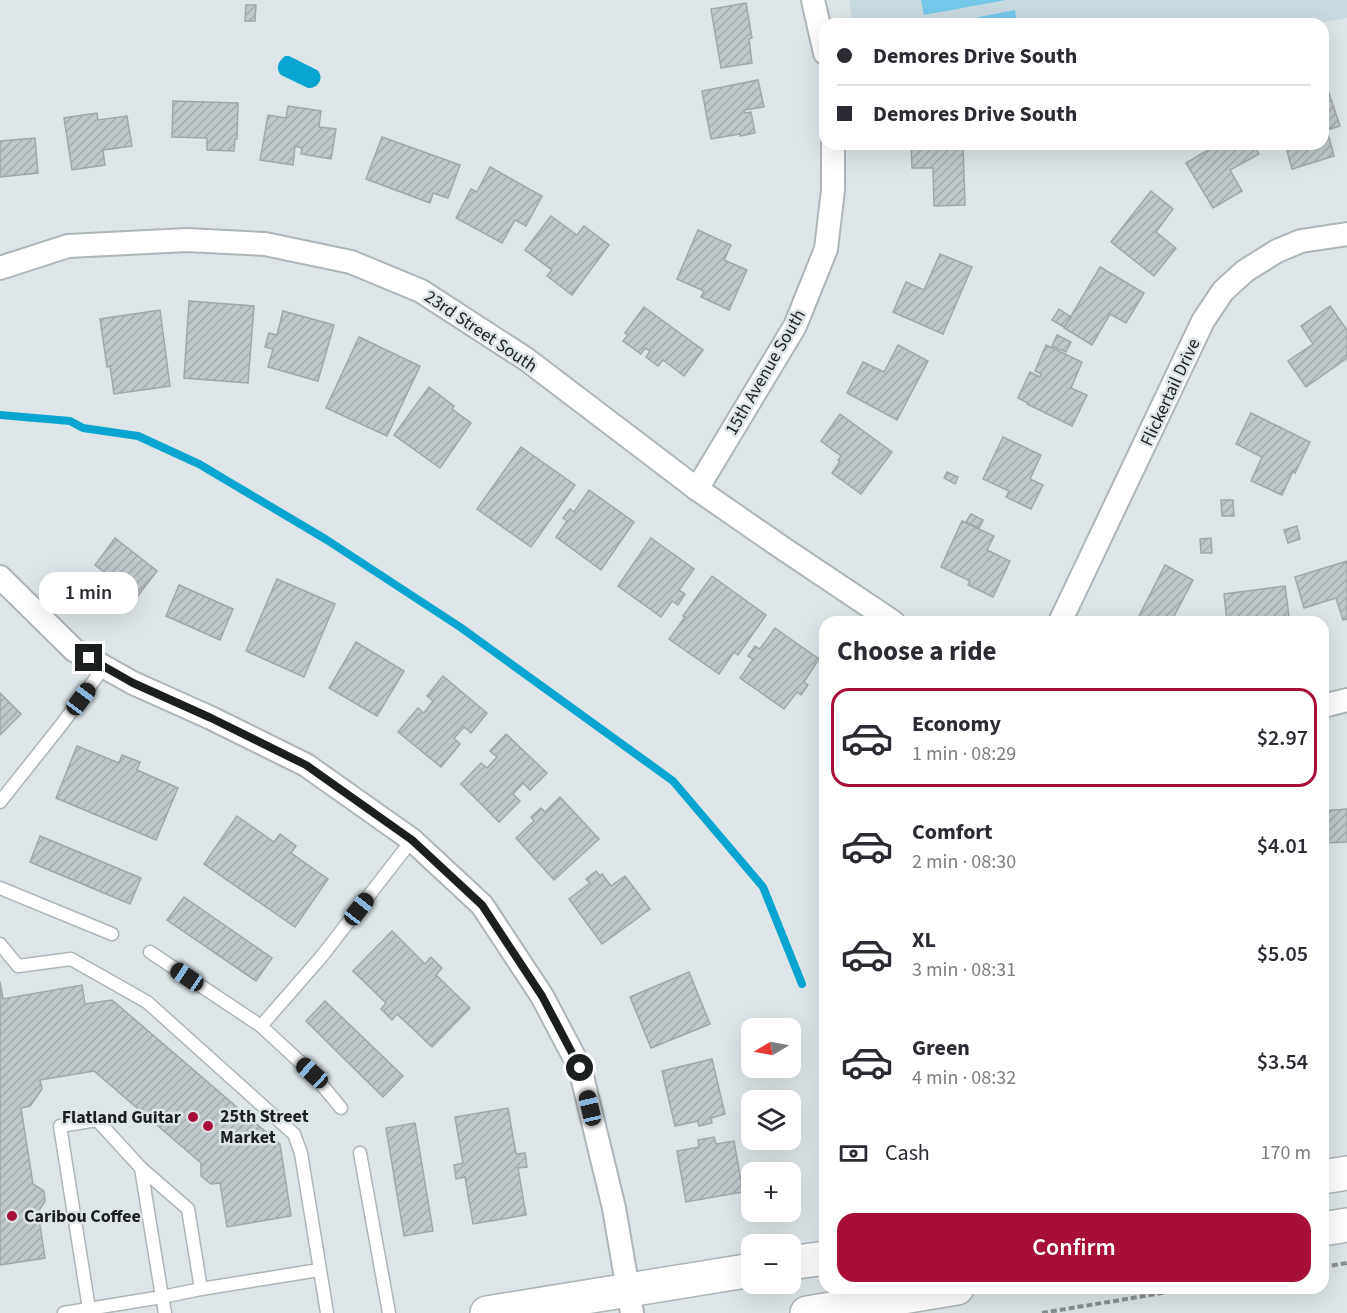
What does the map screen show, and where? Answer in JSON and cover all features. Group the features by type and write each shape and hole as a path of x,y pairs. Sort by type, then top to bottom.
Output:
{"main road":[{"path":"1329,1176 1347,1173"},
{"path":"1329,1228 1347,1225"},
{"path":"801,1261 819,1259"},
{"path":"487,1313 630,1301 741,1273"},
{"path":"807,1313 921,1294"}],"street":[{"path":"813,0 819,26"},
{"name":"15th Avenue South","path":"697,489 795,326 804,304 825,249 833,190 833,150"},
{"name":"Flickertail Drive","path":"1063,616 1203,321 1223,291 1245,271 1277,251 1301,241 1347,234"},
{"name":"23rd Street South","path":"0,268 68,246 187,240 265,244 351,262 421,291 526,359 697,489 884,616"},
{"path":"0,577 74,650 133,683 306,765 412,840 482,905 542,996 580,1068 614,1208 630,1301"},
{"path":"1329,704 1347,700"}],"lane":[{"path":"0,802 104,667"},
{"path":"261,1026 322,956 412,840"},
{"path":"0,888 112,934"},
{"path":"0,944 18,966 70,959 147,1002 294,1134 301,1153 327,1313"},
{"path":"150,952 261,1026 312,1073 341,1108"},
{"path":"89,1309 60,1126 97,1119 141,1168 188,1209 201,1289"},
{"path":"360,1153 389,1313"},
{"path":"141,1168 165,1313"},
{"path":"64,1313 319,1270"}],"path":[{"path":"1329,1266 1347,1263"},
{"path":"1042,1313 1156,1294"}],"shaded area":[{"path":"849,0 1347,0 1347,18 1329,21 1329,18 852,18"},
{"path":"921,0 1006,0 924,15"},
{"path":"1015,10 1016,18 974,18"},
{"path":"285,56 317,70 320,79 317,85 308,88 281,75 278,65"}],"building":[{"path":"746,3 752,38 749,39 752,63 721,68 711,9"},
{"path":"246,5 256,5 255,21 245,21"},
{"path":"758,80 764,107 744,110 745,113 751,112 755,133 711,139 702,91"},
{"path":"1329,93 1340,126 1329,129"},
{"path":"173,101 238,103 237,139 235,139 234,151 207,150 207,138 172,137"},
{"path":"288,106 321,111 319,127 336,129 331,159 301,154 302,148 295,146 293,165 260,160 268,115 286,118"},
{"path":"97,113 98,120 127,116 132,146 103,150 105,165 72,170 64,118"},
{"path":"382,137 460,165 448,198 433,193 430,203 366,179"},
{"path":"1329,137 1334,156 1292,169 1287,150 1329,150"},
{"path":"35,138 38,173 0,177 0,141"},
{"path":"911,150 963,150 965,205 934,206 933,168 912,168"},
{"path":"1208,150 1257,150 1259,154 1230,170 1242,191 1213,208 1186,163"},
{"path":"490,167 542,196 526,226 515,220 502,243 456,218 471,189 477,192"},
{"path":"1151,191 1173,209 1156,232 1176,248 1154,276 1111,242"},
{"path":"551,216 577,235 584,226 609,245 572,295 547,276 552,270 525,250"},
{"path":"698,230 731,245 724,260 747,270 729,310 701,297 704,291 677,279"},
{"path":"940,254 972,267 943,334 893,312 906,282 924,290"},
{"path":"1100,267 1144,293 1126,323 1110,314 1092,345 1064,328"},
{"path":"189,301 254,306 248,383 184,378"},
{"path":"1330,306 1347,330 1347,358 1306,387 1288,361 1313,344 1301,326"},
{"path":"644,307 703,350 684,376 663,360 658,366 646,357 650,351 645,348 641,354 623,341 628,335 625,333"},
{"path":"1059,309 1071,317 1064,327 1052,320"},
{"path":"160,310 170,386 114,394 110,366 107,367 100,319"},
{"path":"283,311 334,325 318,381 268,367 273,349 265,347 269,333 277,335"},
{"path":"1057,335 1071,342 1066,352 1052,346"},
{"path":"359,337 420,366 387,436 326,408"},
{"path":"898,345 928,361 897,420 847,393 863,362 884,372"},
{"path":"1046,345 1082,362 1071,388 1087,395 1072,426 1018,398 1030,372 1040,377 1041,374 1035,371"},
{"path":"429,387 454,406 452,409 471,423 440,468 394,435"},
{"path":"1251,413 1310,442 1282,495 1251,481 1262,457 1236,444"},
{"path":"840,414 892,452 861,494 832,473 841,456 821,441"},
{"path":"1003,437 1041,455 1030,479 1043,485 1031,509 1006,497 1009,491 983,479"},
{"path":"521,447 575,485 531,547 477,509"},
{"path":"947,472 958,477 955,484 944,478"},
{"path":"589,490 634,522 601,570 556,537 567,521 563,518 570,509 574,512"},
{"path":"1221,500 1233,500 1234,516 1222,516"},
{"path":"971,514 983,520 979,528 966,522"},
{"path":"962,521 994,536 987,550 1010,561 993,597 968,585 970,581 941,567"},
{"path":"1297,526 1300,539 1288,543 1284,530"},
{"path":"115,538 157,571 137,597 95,565"},
{"path":"651,538 694,569 679,590 685,594 678,605 672,601 661,617 618,586"},
{"path":"1211,538 1212,553 1201,553 1200,539"},
{"path":"1347,561 1347,619 1343,620 1336,598 1304,608 1295,577"},
{"path":"1165,565 1193,580 1174,616 1139,616"},
{"path":"712,576 766,615 738,655 734,652 719,674 669,639"},
{"path":"277,579 335,604 304,677 246,651"},
{"path":"179,585 233,609 220,640 166,616"},
{"path":"1285,586 1289,616 1226,616 1224,594"},
{"path":"775,628 819,659 804,682 808,685 801,695 797,692 784,709 740,678 753,659 748,656 755,646 760,649"},
{"path":"356,642 404,671 377,716 329,688"},
{"path":"443,676 487,713 471,733 464,727 454,738 460,744 441,767 398,732 418,708 424,713 433,701 427,696"},
{"path":"0,693 21,714 0,735"},
{"path":"506,734 547,773 530,790 523,783 513,794 520,801 499,822 461,784 481,763 487,768 497,757 490,751"},
{"path":"77,746 119,763 122,755 140,762 137,770 178,788 156,840 56,798"},
{"path":"560,797 599,839 554,880 516,838 534,821 531,817 541,808 545,812"},
{"path":"1347,809 1347,842 1329,843 1329,810"},
{"path":"237,816 274,842 280,834 296,846 291,853 328,879 295,927 204,864"},
{"path":"40,836 141,878 130,904 30,862"},
{"path":"596,871 600,876 602,874 611,886 625,876 650,909 602,944 569,899 590,883 586,879"},
{"path":"184,897 272,958 256,981 167,920"},
{"path":"392,931 425,964 431,957 442,968 436,975 470,1008 432,1047 397,1014 392,1020 381,1009 386,1003 353,971"},
{"path":"689,972 710,1024 651,1048 630,997"},
{"name":"25th Street Market","path":"0,982 3,999 82,985 85,1004 112,1000 280,1144 291,1216 227,1227 220,1183 211,1184 201,1176 201,1163 94,1071 40,1080 42,1089 30,1106 21,1108 33,1184 44,1191 45,1201 38,1212 45,1258 0,1265"},
{"path":"325,1001 403,1076 383,1097 306,1021"},
{"path":"712,1059 725,1114 711,1118 712,1123 699,1126 698,1121 675,1126 662,1071"},
{"path":"508,1108 516,1154 525,1153 527,1167 518,1168 526,1215 473,1224 465,1177 456,1179 454,1165 463,1163 455,1117"},
{"path":"415,1123 433,1231 404,1236 386,1128"},
{"path":"714,1137 716,1144 734,1141 741,1192 686,1202 677,1151 699,1147 698,1140"}],"waterway":[{"path":"0,415 70,421 83,428 138,436 199,464 327,540 460,627 673,781 763,887 802,984"}],"place":[{"name":"Flatland Guitar","path":"193,1117"},
{"name":"25th Street Market","path":"208,1126"},
{"name":"Caribou Coffee","path":"12,1216"}],"route":[{"path":"89,658 133,683 306,765 412,840 482,905 542,996 580,1068"}]}
